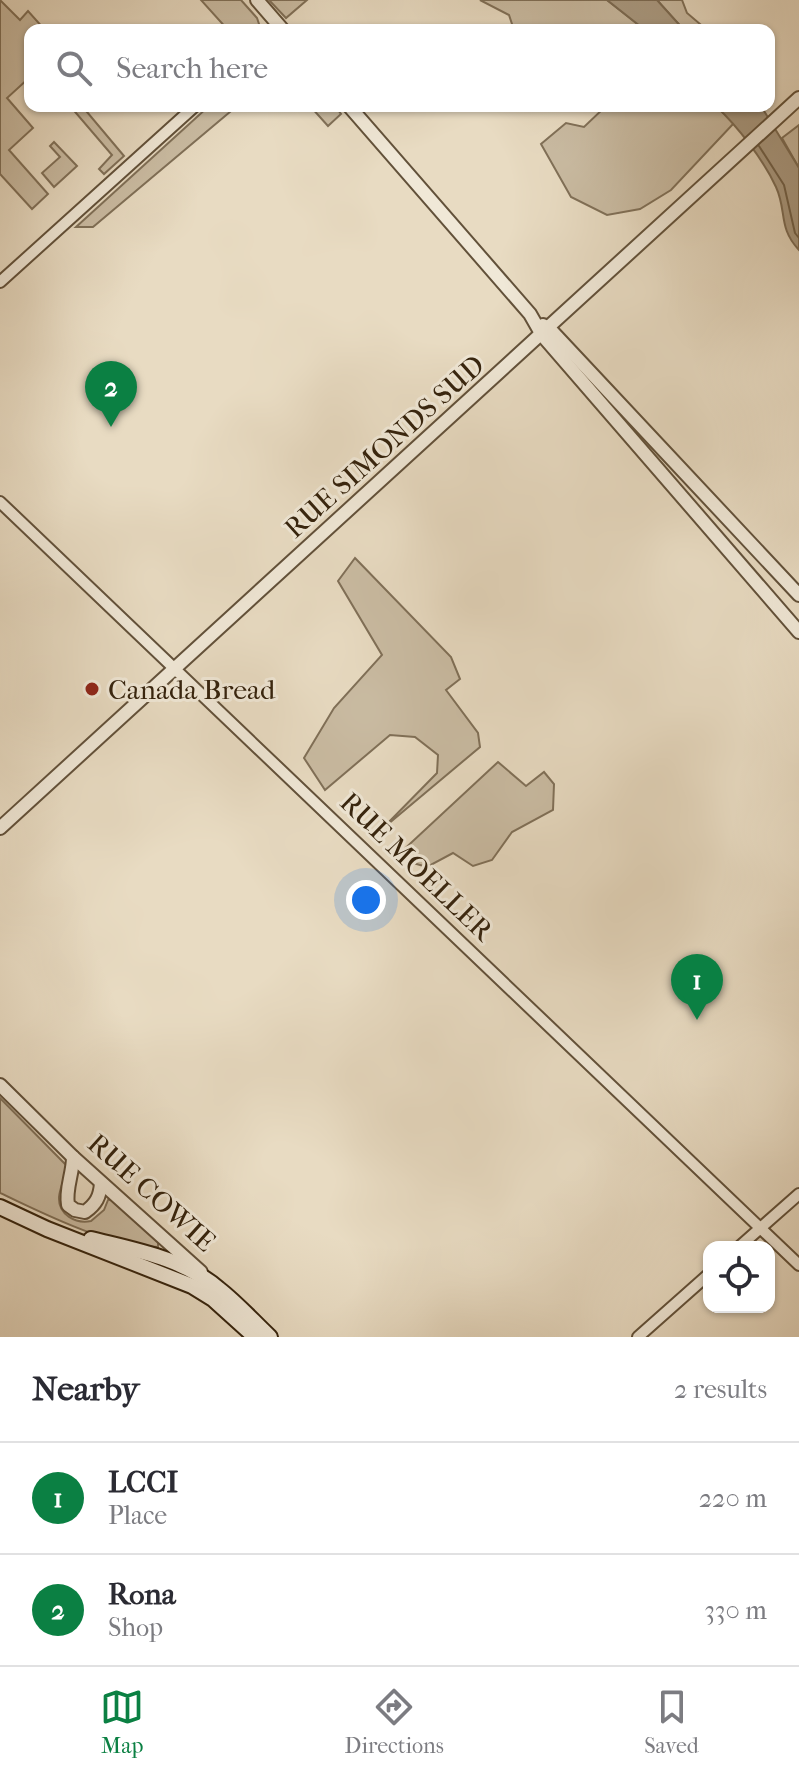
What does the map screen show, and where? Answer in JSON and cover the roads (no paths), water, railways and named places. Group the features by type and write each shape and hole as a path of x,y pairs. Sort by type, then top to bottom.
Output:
{"main road":[{"path":"0,1207 47,1229 192,1286 213,1299 255,1337"},
{"path":"47,1229 154,1254 190,1270 218,1288"},
{"name":"RUE COWIE","path":"218,1288 270,1337"}],"street":[{"path":"257,0 277,24"},
{"name":"RUE SIMONDS SUD","path":"0,828 799,98"},
{"path":"0,282 188,112"},
{"path":"354,112 535,321 799,595"},
{"path":"546,332 799,632"},
{"name":"RUE MOELLER","path":"0,502 799,1265"},
{"name":"RUE COWIE","path":"0,1085 73,1157 218,1288"},
{"path":"73,1157 73,1174 66,1195 68,1205 85,1212 94,1205 101,1183"},
{"path":"746,1241 799,1194"},
{"path":"638,1337 703,1279"}],"water":[{"path":"607,0 657,0 679,24 637,24"},
{"path":"722,112 765,112 799,168 799,250 785,227 779,196 771,176"}],"place":[{"name":"Rona","path":"111,427"},
{"name":"Canada Bread","path":"92,689"},
{"name":"LCCI","path":"697,1020"}]}
